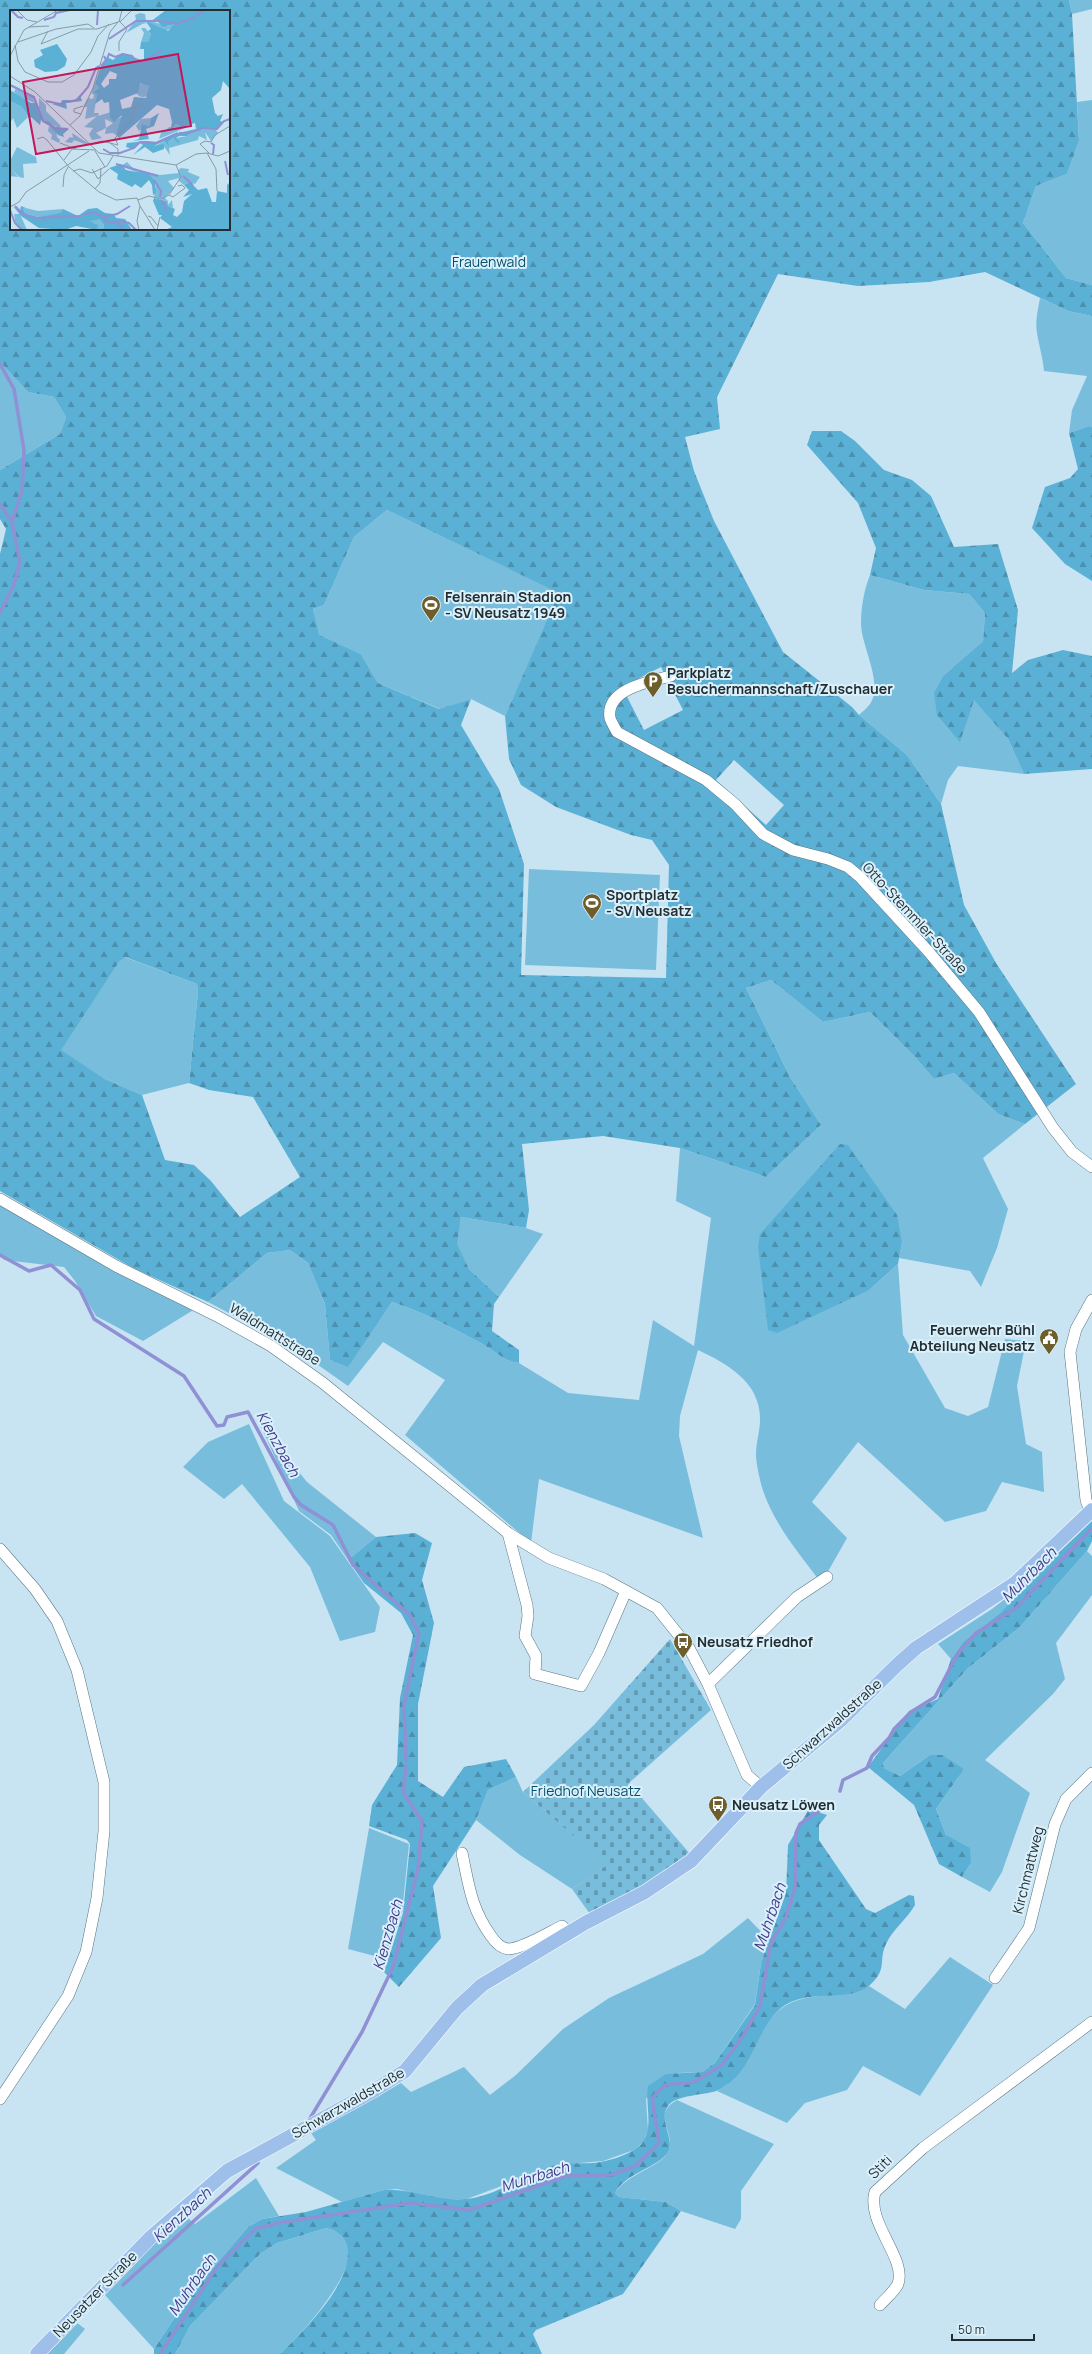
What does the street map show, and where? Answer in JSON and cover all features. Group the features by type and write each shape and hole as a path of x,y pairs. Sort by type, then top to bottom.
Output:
{"main road":[{"name":"Schwarzwaldstraße","path":"227,2171 373,2091 405,2071 457,2008 482,1985 568,1932 645,1892 690,1861 761,1787 840,1721 916,1648 1015,1583 1091,1511"},
{"name":"Neusatzer Straße","path":"37,2354 151,2237 227,2171"}],"street":[{"name":"Otto-Stemmler-Straße","path":"671,676 648,682 617,696 611,705 610,718 617,732 706,780 735,804 763,834 793,850 828,858 848,867 860,877 928,951 979,1012 1054,1128 1072,1152 1092,1167"},
{"name":"Waldmattstraße","path":"0,1199 116,1266 217,1316 284,1354 324,1383 508,1533 550,1558 626,1591 657,1608 672,1624 689,1648 708,1684 747,1775 761,1787"},
{"path":"1091,1511 1086,1500 1070,1352 1076,1329 1092,1300"},
{"path":"508,1533 527,1606 528,1616 525,1636 536,1656 535,1674 580,1686 598,1653 626,1591"},
{"path":"0,1549 35,1589 56,1621 77,1670 104,1782 104,1831 97,1898 86,1952 68,1996 0,2099"},
{"path":"708,1684 797,1598 827,1577"},
{"name":"Kirchmattweg","path":"995,1978 1029,1928 1055,1824 1066,1799 1092,1772"},
{"path":"462,1853 469,1887 478,1918 497,1945 508,1949 526,1943 562,1926 568,1932"},
{"name":"Stiti","path":"880,2305 898,2283 899,2270 873,2210 875,2192 923,2148 1004,2086 1092,2022"}],"green space":[{"name":"Frauenwald","path":"0,0 1069,0 1072,14 1079,141 1067,174 1036,186 1023,223 1066,278 1092,285 1092,316 1068,311 985,272 929,282 858,286 778,274 717,397 720,429 685,437 694,471 714,521 783,652 852,707 859,715 907,755 941,804 964,905 996,963 1076,1084 1025,1124 998,1114 954,1073 934,1079 915,1057 870,1012 823,1022 771,980 746,988 790,1077 821,1125 766,1177 680,1148 603,1136 522,1144 529,1210 526,1228 461,1217 457,1244 469,1269 499,1297 494,1304 492,1331 519,1350 519,1363 503,1358 484,1345 437,1320 392,1302 348,1367 330,1360 325,1304 308,1263 290,1250 267,1253 208,1302 133,1268 0,1191 0,554 6,529 0,519 0,470 60,434 66,417 54,397 28,392 0,362","holes":["387,510 559,593 505,716 509,759 521,785 556,807 631,835 652,840 669,865 666,978 521,975 524,864 499,789 461,725 471,699 439,709 378,683 361,654 319,635 313,609 324,605 354,537","661,667 683,710 644,730 622,687","734,760 784,805 766,825 716,780","125,957 197,984 198,992 189,1083 209,1090 253,1097 300,1177 240,1217 211,1181 194,1165 165,1160 142,1095 105,1079 61,1050 119,962"]},
{"path":"1069,0 1092,0 1092,9 1072,14"},
{"path":"1092,100 1092,285 1066,278 1023,223 1036,186 1067,174 1079,141 1077,102"},
{"path":"1040,298 1068,311 1092,316 1092,427 1089,426 1069,433 1072,410 1087,376 1044,371 1036,329"},
{"path":"0,362 28,392 54,397 66,417 60,434 0,470"},
{"path":"1089,426 1092,427 1092,581 1065,564 1032,528 1045,487 1070,478 1078,469 1069,433"},
{"path":"812,431 841,431 855,441 884,470 912,480 931,496 954,547 998,544 1018,610 1012,673 1028,660 1063,650 1092,656 1092,769 1024,774 1008,739 974,700 960,742 937,715 934,693 944,675 983,641 985,613 969,594 924,590 870,575 876,548 858,503 807,445"},
{"name":"Felsenrain Stadion - SV Neusatz 1949","path":"387,510 560,593 505,716 471,699 440,709 378,683 361,654 318,635 313,609 324,605 354,537"},
{"path":"870,575 924,590 969,594 985,613 983,641 944,675 974,699 1008,739 1024,774 958,766 948,780 941,804 907,755 859,715 870,704 874,696 873,676 864,643 861,623 863,599"},
{"name":"Sportplatz - SV Neusatz","path":"529,869 660,875 656,970 525,965"},
{"path":"124,957 197,984 198,992 189,1083 142,1095 105,1079 60,1050 119,962"},
{"path":"771,980 823,1022 870,1012 915,1057 934,1079 954,1073 998,1114 1025,1124 983,1158 1008,1209 997,1248 981,1287 970,1271 899,1258 902,1242 869,1290 898,1264 903,1335 945,1408 968,1416 988,1407 1005,1339 1026,1341 1017,1386 1026,1444 1042,1452 1044,1492 1002,1482 986,1511 945,1522 858,1442 812,1502 847,1538 826,1575 819,1580 778,1523 765,1497 756,1461 760,1420 759,1407 755,1395 741,1376 698,1350 680,1416 679,1436 703,1538 539,1479 531,1543 405,1435 445,1380 383,1342 348,1386 291,1346 208,1302 267,1253 290,1250 308,1263 325,1304 330,1360 348,1366 392,1302 426,1315 458,1331 484,1345 503,1358 519,1363 568,1393 639,1400 653,1320 694,1346 711,1218 676,1201 680,1148 766,1177 821,1125 790,1077 746,988"},
{"path":"840,1144 848,1145 897,1215 902,1242 898,1264 869,1290 777,1333 768,1330 758,1247 760,1234"},
{"path":"0,1203 195,1309 143,1341 96,1316 75,1281 64,1267 4,1260 0,1255"},
{"path":"461,1217 526,1228 543,1234 499,1297 469,1269 456,1244"},
{"path":"259,1422 307,1482 376,1537 348,1560 331,1535 299,1511"},
{"path":"249,1424 284,1501 330,1536 380,1607 375,1632 340,1641 310,1567 242,1484 224,1499 183,1467 208,1442"},
{"path":"1092,1521 1092,1541 1087,1551 1019,1628 968,1668 883,1763 884,1768 900,1776 930,1755 942,1755 964,1769 936,1809 946,1835 970,1848 971,1863 962,1877 939,1864 914,1805 868,1767 909,1711 938,1699 951,1659 963,1642 1001,1612 1032,1578"},
{"path":"415,1533 432,1543 422,1580 434,1623 418,1704 418,1781 443,1797 464,1767 506,1759 516,1777 488,1790 476,1820 433,1886 441,1938 399,1987 384,1972 403,1913 410,1844 407,1840 369,1826 372,1805 397,1765 400,1698 413,1635 401,1613 364,1583 348,1560 376,1537"},
{"path":"1087,1551 1092,1556 1092,1595 1056,1643 1065,1679 1053,1694 985,1760 1030,1793 1002,1872 990,1892 962,1877 971,1863 946,1835 936,1809 964,1769 930,1755 900,1776 884,1768 883,1763 968,1668 1019,1628"},
{"path":"1032,1578 1001,1612 963,1642 951,1659 938,1644 992,1609"},
{"name":"Friedhof Neusatz","path":"670,1639 711,1710 629,1783 691,1855 654,1879 590,1914 572,1889 607,1865 523,1792 594,1725"},
{"path":"516,1777 523,1792 608,1865 572,1889 520,1855 476,1820 488,1790"},
{"path":"809,1809 827,1815 819,1825 819,1840 866,1909 875,1913 909,1895 914,1896 915,1905 886,1944 881,1969 876,1979 870,1985 861,1991 850,1994 803,1998 791,2002 781,2008 773,2016 766,2026 750,2057 729,2083 716,2091 683,2097 672,2102 668,2106 665,2112 665,2118 670,2144 666,2155 653,2165 625,2181 615,2193 619,2197 666,2202 681,2211 623,2294 536,2330 533,2334 542,2354 280,2354 301,2333 323,2307 334,2292 347,2264 348,2254 344,2238 337,2232 326,2228 277,2243 260,2254 190,2326 175,2354 154,2354 154,2349 189,2296 248,2227 262,2219 306,2212 384,2190 405,2191 444,2199 465,2199 476,2197 488,2194 534,2173 556,2165 606,2161 629,2153 640,2145 647,2134 648,2128 648,2086 666,2074 702,2072 715,2063 755,2005 761,1963 786,1893 788,1845"},
{"path":"369,1828 409,1844 402,1913 386,1959 348,1949"},
{"path":"748,1918 770,1941 761,1963 755,2004 715,2063 702,2072 678,2073 646,2099 648,2130 644,2141 634,2150 603,2161 557,2165 467,2199 447,2200 397,2189 384,2190 342,2202 276,2168 316,2140 311,2133 401,2083 411,2092 464,2067 490,2095 516,2075 563,2029 609,1998 703,1954"},
{"path":"950,1957 993,1985 920,2096 863,2066 847,2090 805,2103 787,2123 717,2091 738,2071 765,2026 773,2016 792,2002 814,1997 848,1993 869,1986 905,2009"},
{"path":"677,2100 774,2144 741,2191 741,2219 735,2229 681,2211 666,2202 619,2197 615,2193 620,2186 658,2162 668,2152 670,2145 665,2112 669,2106"},
{"path":"256,2178 279,2216 262,2219 248,2227 189,2296 154,2349 104,2294 183,2214 195,2224"},
{"path":"326,2228 343,2237 349,2251 345,2269 335,2289 321,2309 280,2354 175,2354 190,2326 260,2254 277,2243"},
{"path":"76,2322 85,2329 64,2354 45,2354"}],"waterway":[{"path":"0,364 14,389 24,450 22,490 12,522"},
{"path":"0,504 12,522 20,562 13,587 0,613"},
{"name":"Kienzbach","path":"0,1255 29,1271 51,1265 80,1290 94,1319 184,1376 217,1426 224,1425 227,1417 248,1412 294,1497 301,1505 333,1525 353,1565 410,1615 419,1633 404,1705 406,1760"},
{"name":"Muhrbach","path":"840,1791 843,1780 867,1768 872,1756 889,1738 894,1729 911,1712 935,1697 958,1653 976,1633 1016,1608 1092,1528"},
{"name":"Kienzbach","path":"309,2120 362,2032 393,1967 418,1869 422,1821 403,1792 406,1766"},
{"name":"Muhrbach","path":"160,2354 217,2267 255,2229 278,2223 410,2203 469,2210 566,2176 611,2175 635,2166 659,2143 652,2098 665,2085 694,2082 722,2065 743,2036 760,2006 771,1943 786,1917 795,1888 796,1833 800,1824 819,1811"},
{"name":"Kienzbach","path":"123,2285 258,2163"}],"place":[{"name":"Felsenrain Stadion - SV Neusatz 1949","path":"431,622"},
{"name":"Parkplatz Besuchermannschaft/Zuschauer","path":"653,698"},
{"name":"Sportplatz - SV Neusatz","path":"592,920"},
{"name":"Feuerwehr Bühl Abteilung Neusatz","path":"1049,1355"},
{"name":"Neusatz Friedhof","path":"683,1659"},
{"name":"Neusatz Löwen","path":"718,1822"}]}
